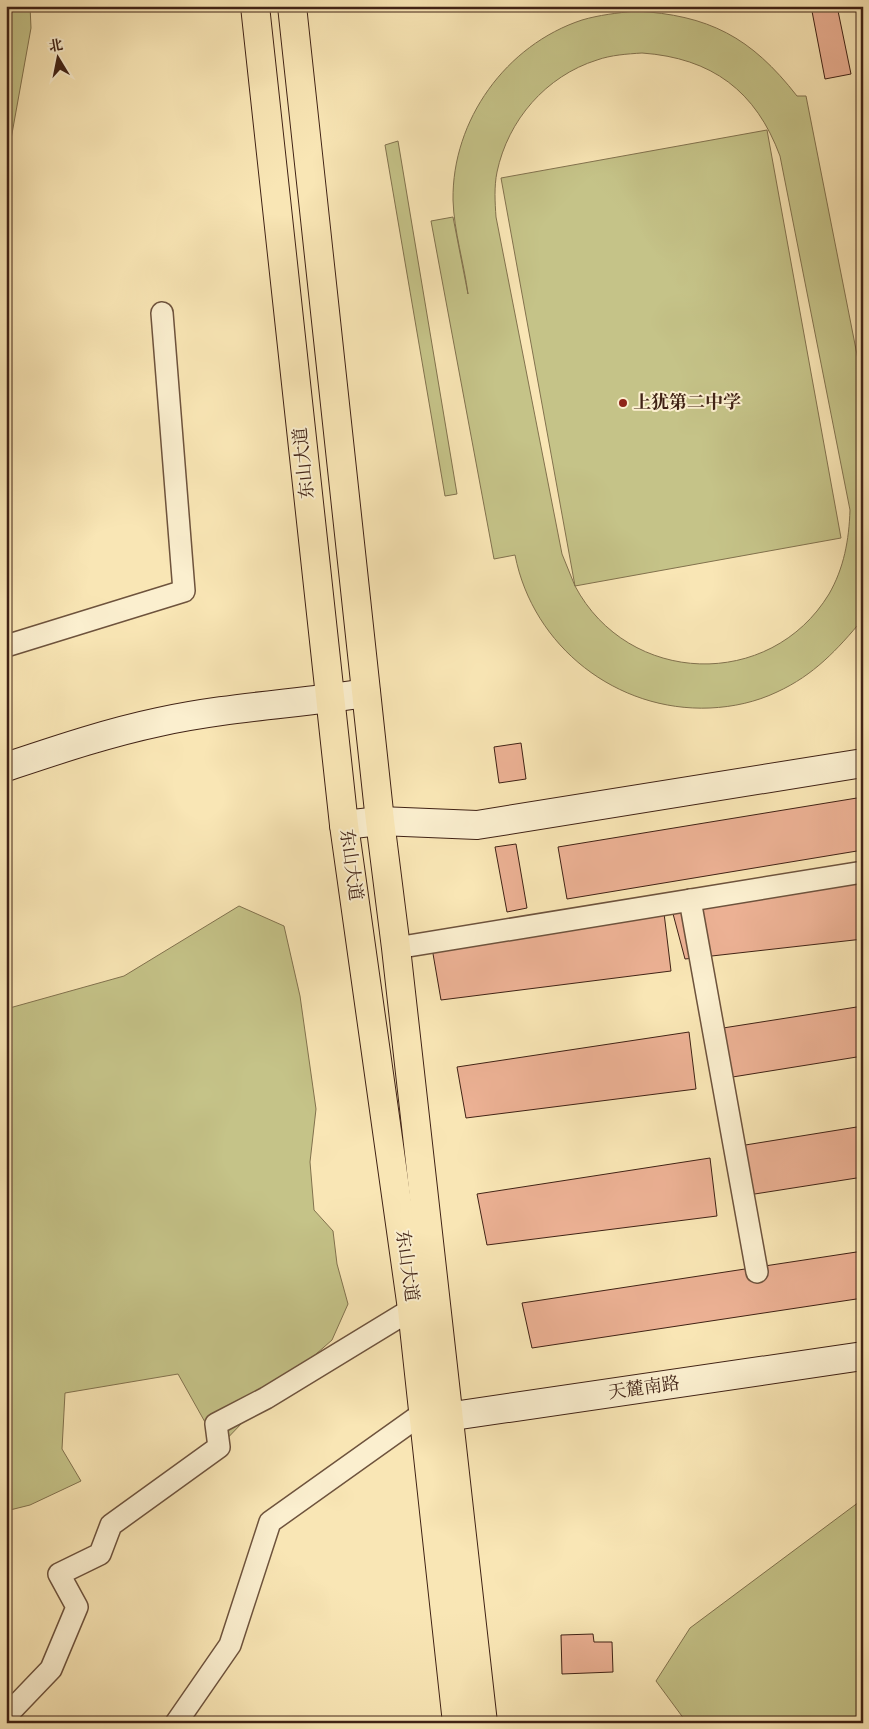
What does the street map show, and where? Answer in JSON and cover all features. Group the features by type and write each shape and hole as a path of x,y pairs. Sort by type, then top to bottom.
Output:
{"main road":[{"name":"东山大道","path":"255,6 344,825 412,1309 483,1723"},
{"name":"东山大道","path":"292,6 380,821 396,948 456,1723"}],"street":[{"path":"6,646 184,591 162,313"},
{"path":"6,767 76,743 159,722 235,708 366,693"},
{"path":"344,825 380,821 477,825 863,763"},
{"path":"396,948 863,872"},
{"path":"690,900 758,1272"},
{"path":"6,1716 51,1669 77,1607 59,1574 100,1554 111,1525 220,1448 216,1424 266,1398 412,1309"},
{"name":"天麓南路","path":"432,1417 863,1356"},
{"path":"176,1723 230,1645 270,1522 432,1417"}],"shaded area":[{"path":"6,6 30,6 31,28 6,167"},
{"path":"635,11 661,13 685,18 707,24 726,33 745,44 763,58 797,96 806,96 863,385 863,619 824,661 802,678 769,696 727,706 710,708 676,706 643,699 612,686 584,668 560,645 540,618 525,588 515,555 494,559 431,221 453,217 468,294 455,224 453,200 455,170 462,142 473,114 489,89 508,67 530,47 555,32 582,20 601,15","holes":["642,53 667,56 690,62 710,71 728,82 744,96 758,113 770,133 780,156 850,510 845,554 829,594 803,626 772,648 737,660 700,664 663,658 629,643 599,619 575,586 562,554 496,217 495,189 497,172 502,153 520,118 532,102 561,77 579,67 608,57"]},
{"path":"767,130 841,538 575,586 501,178"},
{"path":"398,141 457,494 445,496 385,145"},
{"path":"239,906 284,926 300,996 316,1109 310,1162 314,1210 333,1231 337,1264 348,1304 332,1340 266,1398 219,1447 178,1374 65,1393 62,1449 81,1481 30,1505 6,1511 6,1009 124,976"},
{"path":"863,1499 863,1723 687,1723 656,1681 690,1628"}],"building":[{"path":"811,6 837,6 851,74 825,79"},
{"path":"521,743 526,779 499,783 494,747"},
{"path":"863,797 863,850 567,899 558,847"},
{"path":"516,844 527,908 507,912 495,847"},
{"path":"862,882 863,939 685,959 672,910"},
{"path":"664,913 671,971 441,1000 432,948"},
{"path":"863,1006 863,1056 714,1080 704,1031"},
{"path":"689,1032 696,1089 466,1118 457,1067"},
{"path":"863,1126 863,1177 742,1196 733,1147"},
{"path":"710,1158 717,1216 487,1245 477,1194"},
{"path":"863,1251 863,1298 532,1348 522,1303"},
{"path":"593,1634 594,1642 612,1642 613,1672 562,1674 561,1635"}],"place":[{"name":"上犹第二中学","path":"623,403"}]}
